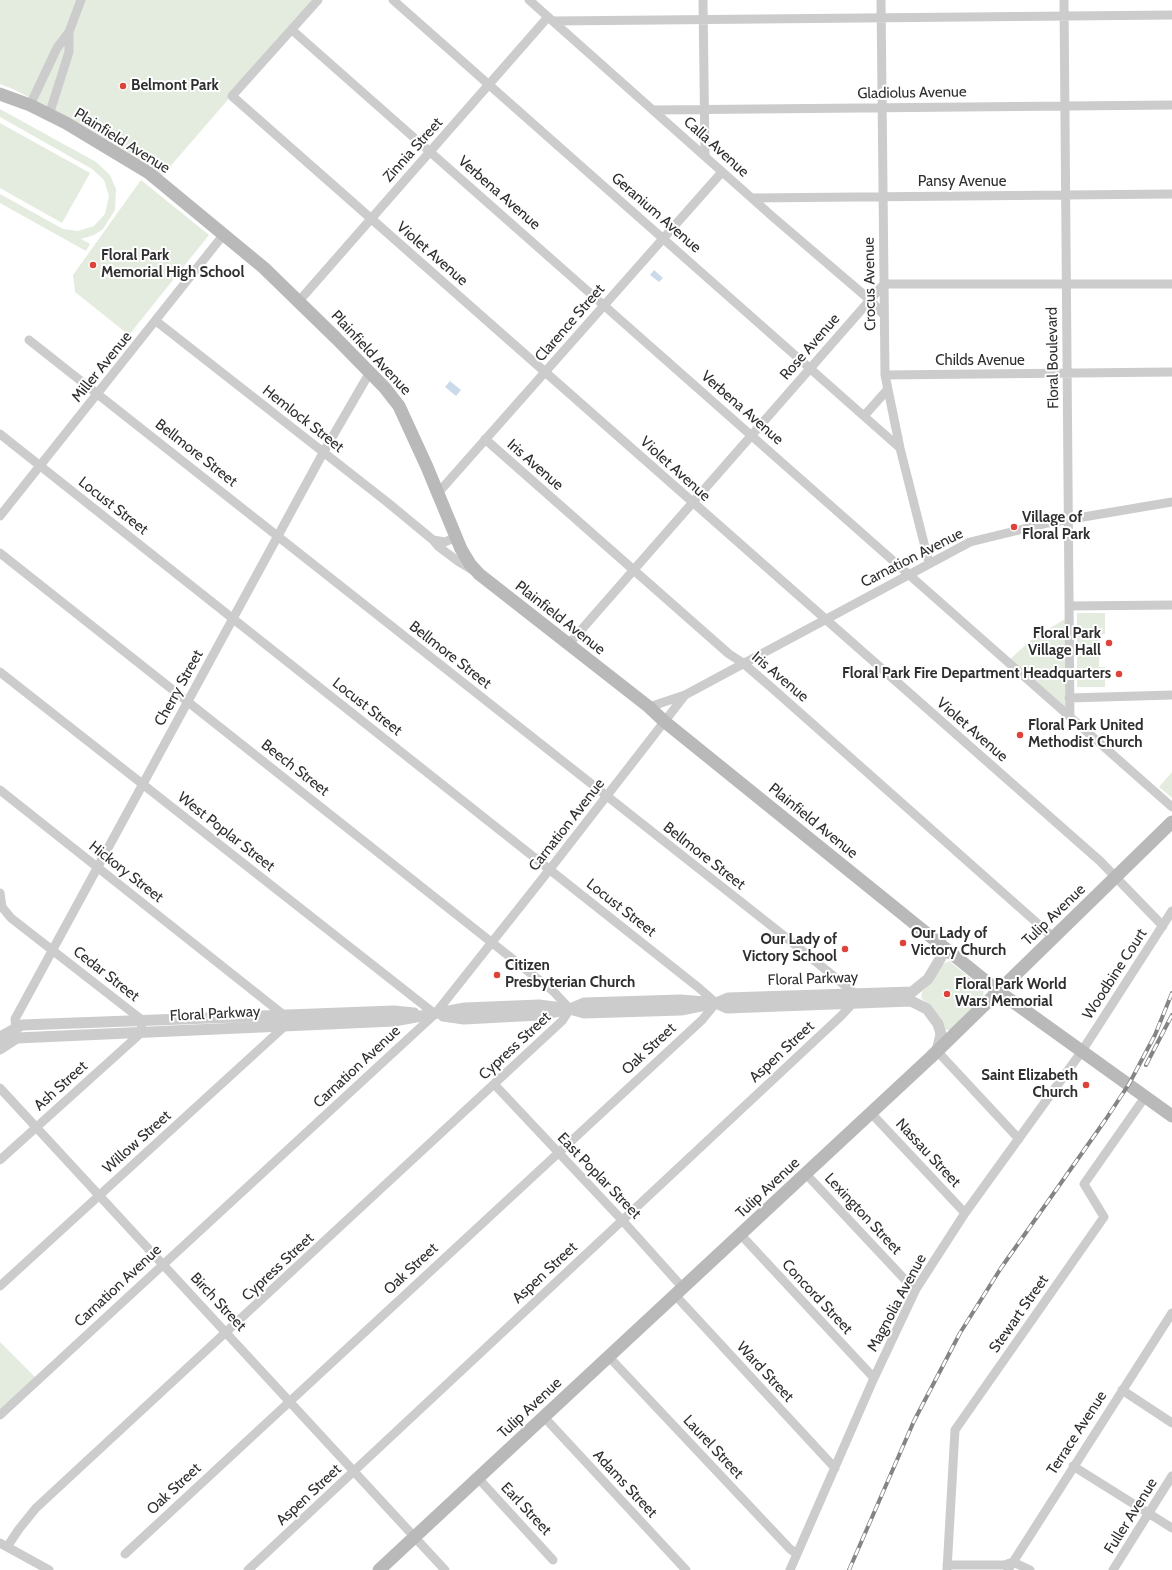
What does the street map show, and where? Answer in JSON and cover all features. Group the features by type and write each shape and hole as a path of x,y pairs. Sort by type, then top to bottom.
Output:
{"main road":[{"name":"Plainfield Avenue","path":"0,94 30,105 138,165 224,234 299,301 370,372 399,406 465,557 479,574 649,707 665,722 998,991 1172,1116"},
{"name":"Tulip Avenue","path":"379,1570 610,1357 937,1051 1172,822"}],"street":[{"path":"30,105 57,48 69,32 81,0"},
{"path":"292,30 318,0"},
{"name":"Geranium Avenue","path":"393,0 900,448"},
{"name":"Calla Avenue","path":"529,0 705,155 722,172 870,300 884,315"},
{"path":"703,0 705,155"},
{"name":"Crocus Avenue","path":"882,0 885,375 900,448 929,563"},
{"name":"Floral Boulevard","path":"1064,0 1070,716"},
{"path":"551,19 1172,15"},
{"name":"Zinnia Street","path":"299,301 489,84 551,19"},
{"name":"Verbena Avenue","path":"292,30 1172,807"},
{"name":"Violet Avenue","path":"292,30 232,96 1100,861 1163,926"},
{"path":"49,115 69,52 69,32"},
{"name":"Gladiolus Avenue","path":"653,110 1172,104"},
{"name":"Clarence Street","path":"438,493 722,172"},
{"name":"Pansy Avenue","path":"752,198 1172,194"},
{"name":"Miller Avenue","path":"0,516 224,234"},
{"path":"884,284 1172,284"},
{"name":"Rose Avenue","path":"568,644 884,284"},
{"name":"Hemlock Street","path":"156,321 433,540 439,548 458,562 479,574"},
{"name":"Bellmore Street","path":"29,340 607,796 853,998"},
{"name":"Cherry Street","path":"16,1028 52,950 323,453 370,372"},
{"name":"Childs Avenue","path":"885,375 1172,372"},
{"path":"864,416 888,389"},
{"name":"Locust Street","path":"0,434 695,984 716,1004"},
{"name":"Iris Avenue","path":"485,439 729,654 743,663 1054,938"},
{"name":"Carnation Avenue","path":"649,707 685,695 824,619 970,542 1068,519 1172,502"},
{"path":"433,540 446,542 456,537"},
{"name":"Beech Street","path":"0,553 492,942 553,991 570,1009"},
{"path":"1069,606 1172,605"},
{"name":"West Poplar Street","path":"0,672 435,1014"},
{"name":"Carnation Avenue","path":"0,1415 435,1014 685,695"},
{"path":"1070,698 1172,695"},
{"name":"Hickory Street","path":"0,790 234,975"},
{"name":"Cedar Street","path":"0,893 2,907 12,918 142,1020"},
{"name":"Woodbine Court","path":"1082,1051 1172,911"},
{"path":"946,949 928,979 912,996 926,1009 938,1024 940,1034 937,1051 1019,1139"},
{"name":"Floral Parkway","path":"234,975 285,1020"},
{"name":"Floral Parkway","path":"16,1028 141,1033 201,1024 349,1018 394,1012 435,1014 464,1019 539,1005 570,1009 584,1003 632,1007 681,1000 716,1004 728,998 777,1001 912,996"},
{"name":"Aspen Street","path":"248,1570 836,1020 853,998"},
{"name":"Oak Street","path":"125,1554 702,1020 716,1004"},
{"name":"Cypress Street","path":"4,1545 36,1508 562,1021 570,1009"},
{"path":"141,1033 142,1020"},
{"name":"Floral Parkway","path":"0,1037 22,1025 142,1020 201,1024"},
{"name":"Willow Street","path":"0,1286 285,1020"},
{"name":"Floral Parkway","path":"0,1049 16,1028"},
{"name":"Ash Street","path":"0,1160 141,1033"},
{"name":"Magnolia Avenue","path":"790,1570 874,1378 916,1289 965,1213 1082,1051"},
{"name":"East Poplar Street","path":"494,1084 622,1220 679,1292"},
{"name":"Birch Street","path":"0,1088 100,1194 445,1570"},
{"name":"Stewart Street","path":"947,1567 955,1430 1104,1218 1084,1187 1084,1184 1145,1097"},
{"name":"Nassau Street","path":"871,1113 965,1213"},
{"name":"Lexington Street","path":"806,1174 910,1285 916,1289"},
{"name":"Concord Street","path":"741,1235 874,1378"},
{"name":"Ward Street","path":"679,1292 835,1468"},
{"name":"Terrace Avenue","path":"1010,1566 1172,1313"},
{"name":"Laurel Street","path":"610,1357 790,1549 797,1554"},
{"path":"1122,1390 1172,1423"},
{"name":"Adams Street","path":"544,1417 686,1570"},
{"path":"1073,1466 1172,1528"},
{"name":"Fuller Avenue","path":"1113,1570 1172,1476"},
{"name":"Earl Street","path":"478,1478 553,1560"},
{"path":"4,1545 46,1569"},
{"path":"947,1567 1004,1565 1030,1570"}],"shaded area":[{"name":"Belmont Park","path":"0,0 314,0 162,176 61,114 13,89 0,84"},
{"path":"0,109 96,162 110,175 116,189 115,210 103,229 94,235 81,239 90,244 86,251 0,203 0,194 63,229 78,231 94,226 105,214 109,196 104,180 92,169 0,117"},
{"path":"0,123 90,173 62,223 0,188"},
{"path":"141,180 209,235 129,335 75,292 73,275"},
{"path":"1077,613 1105,613 1105,634 1100,635 1099,667 1105,667 1105,687 1077,687"},
{"path":"1068,617 1068,713 1008,661 1031,640"},
{"path":"1172,772 1172,798 1159,787"},
{"path":"949,961 984,989 983,998 950,1030 945,1030 935,1011 921,998 922,992 934,979 943,964"},
{"path":"0,1342 38,1380 0,1415"}],"water":[{"path":"654,270 663,278 659,282 650,275"},
{"path":"450,381 461,390 456,396 445,387"}],"railway":[{"path":"849,1570 914,1421 960,1333 1001,1268 1129,1084 1155,1035 1172,993"},
{"path":"1146,1065 1172,1015"}],"place":[{"name":"Belmont Park","path":"123,86"},
{"name":"Floral Park Memorial High School","path":"93,265"},
{"name":"Village of Floral Park","path":"1014,527"},
{"name":"Floral Park Village Hall","path":"1109,643"},
{"name":"Floral Park Fire Department Headquarters","path":"1119,674"},
{"name":"Floral Park United Methodist Church","path":"1020,735"},
{"name":"Our Lady of Victory Church","path":"903,943"},
{"name":"Our Lady of Victory School","path":"845,949"},
{"name":"Citizen Presbyterian Church","path":"497,975"},
{"name":"Floral Park World Wars Memorial","path":"947,994"},
{"name":"Saint Elizabeth Church","path":"1086,1085"}]}
